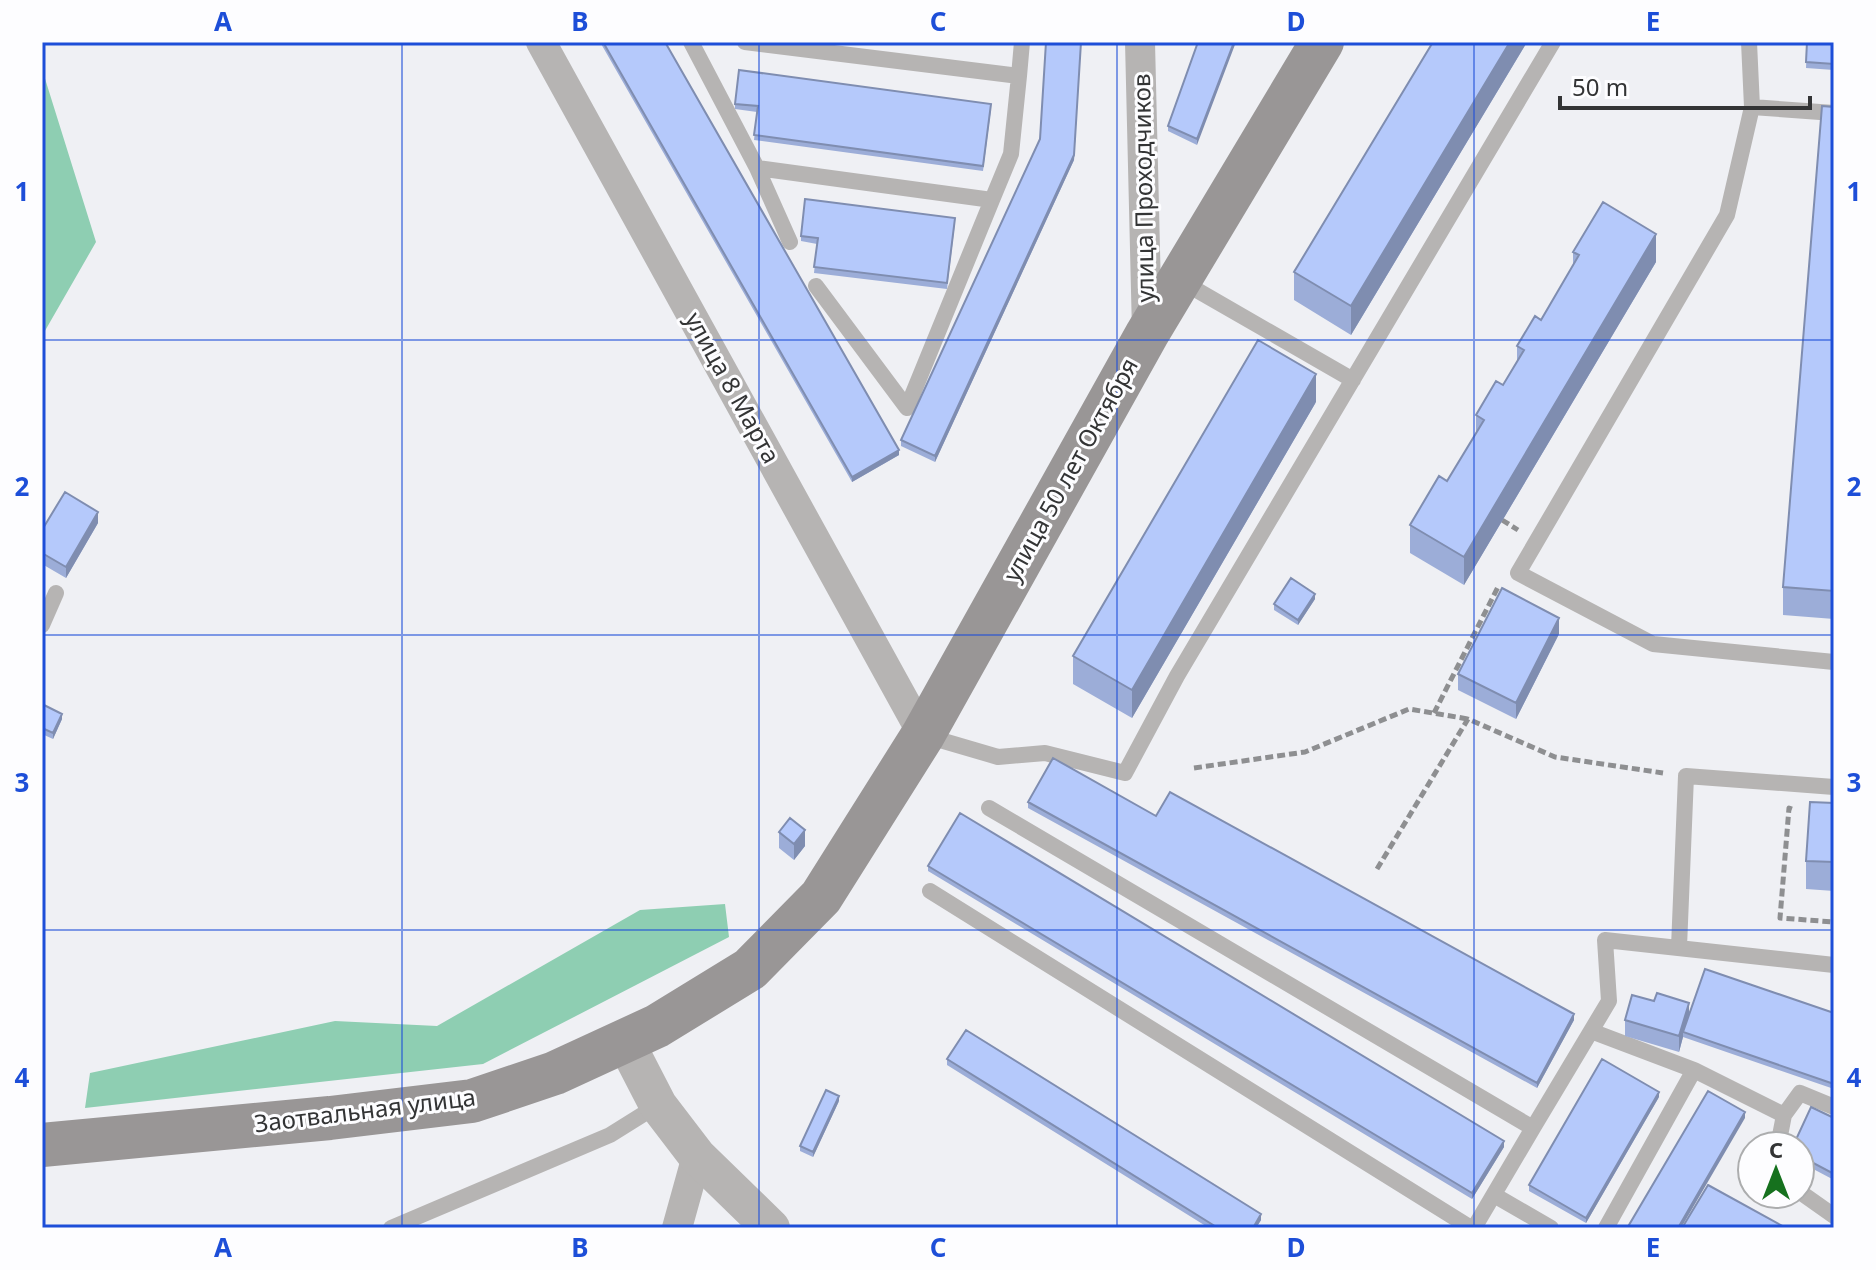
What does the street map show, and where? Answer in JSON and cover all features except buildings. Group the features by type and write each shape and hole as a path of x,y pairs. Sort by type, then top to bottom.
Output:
{"main road":[{"name":"улица 50 лет Октября","path":"821,897 923,735 1147,334 1322,42"},
{"name":"Заотвальная улица","path":"42,1145 330,1118 472,1101 555,1073 657,1026 750,969 821,897"}],"street":[{"name":"улица 8 Марта","path":"541,42 923,735"},
{"name":"улица Проходчиков","path":"1142,43 1147,334"},
{"path":"625,1041 658,1105 697,1156 771,1228"},
{"path":"677,1228 697,1156"}],"lane":[{"path":"691,42 757,168 790,242"},
{"path":"745,42 1019,76"},
{"path":"816,286 907,408 1011,154 1022,42"},
{"path":"923,735 998,757 1045,753 1125,773 1177,676 1553,42"},
{"path":"1749,42 1752,107 1727,215 1518,573 1653,644 1834,662"},
{"path":"1752,107 1834,113"},
{"path":"757,168 992,200"},
{"path":"1179,280 1353,380"},
{"path":"42,625 56,593"},
{"path":"1679,947 1686,776 1834,787"},
{"path":"989,808 1533,1128"},
{"path":"930,891 1472,1228 1609,1001 1605,940 1834,965"},
{"path":"1591,1031 1694,1070 1784,1115"},
{"path":"1606,1228 1694,1070"},
{"path":"1781,1130 1784,1115 1800,1093 1834,1107"},
{"path":"391,1228 610,1135 658,1105"},
{"path":"1494,1195 1551,1228"},
{"path":"1816,1203 1834,1216"}],"path":[{"path":"1434,713 1489,603"},
{"path":"1194,768 1305,752 1409,709 1468,719 1555,757 1686,776"},
{"path":"1377,869 1468,719"},
{"path":"1804,809 1789,808 1780,918 1834,922"}],"green space":[{"path":"42,69 96,242 42,336"},
{"path":"725,904 729,937 483,1064 85,1108 90,1073 335,1021 437,1026 640,910"}]}
